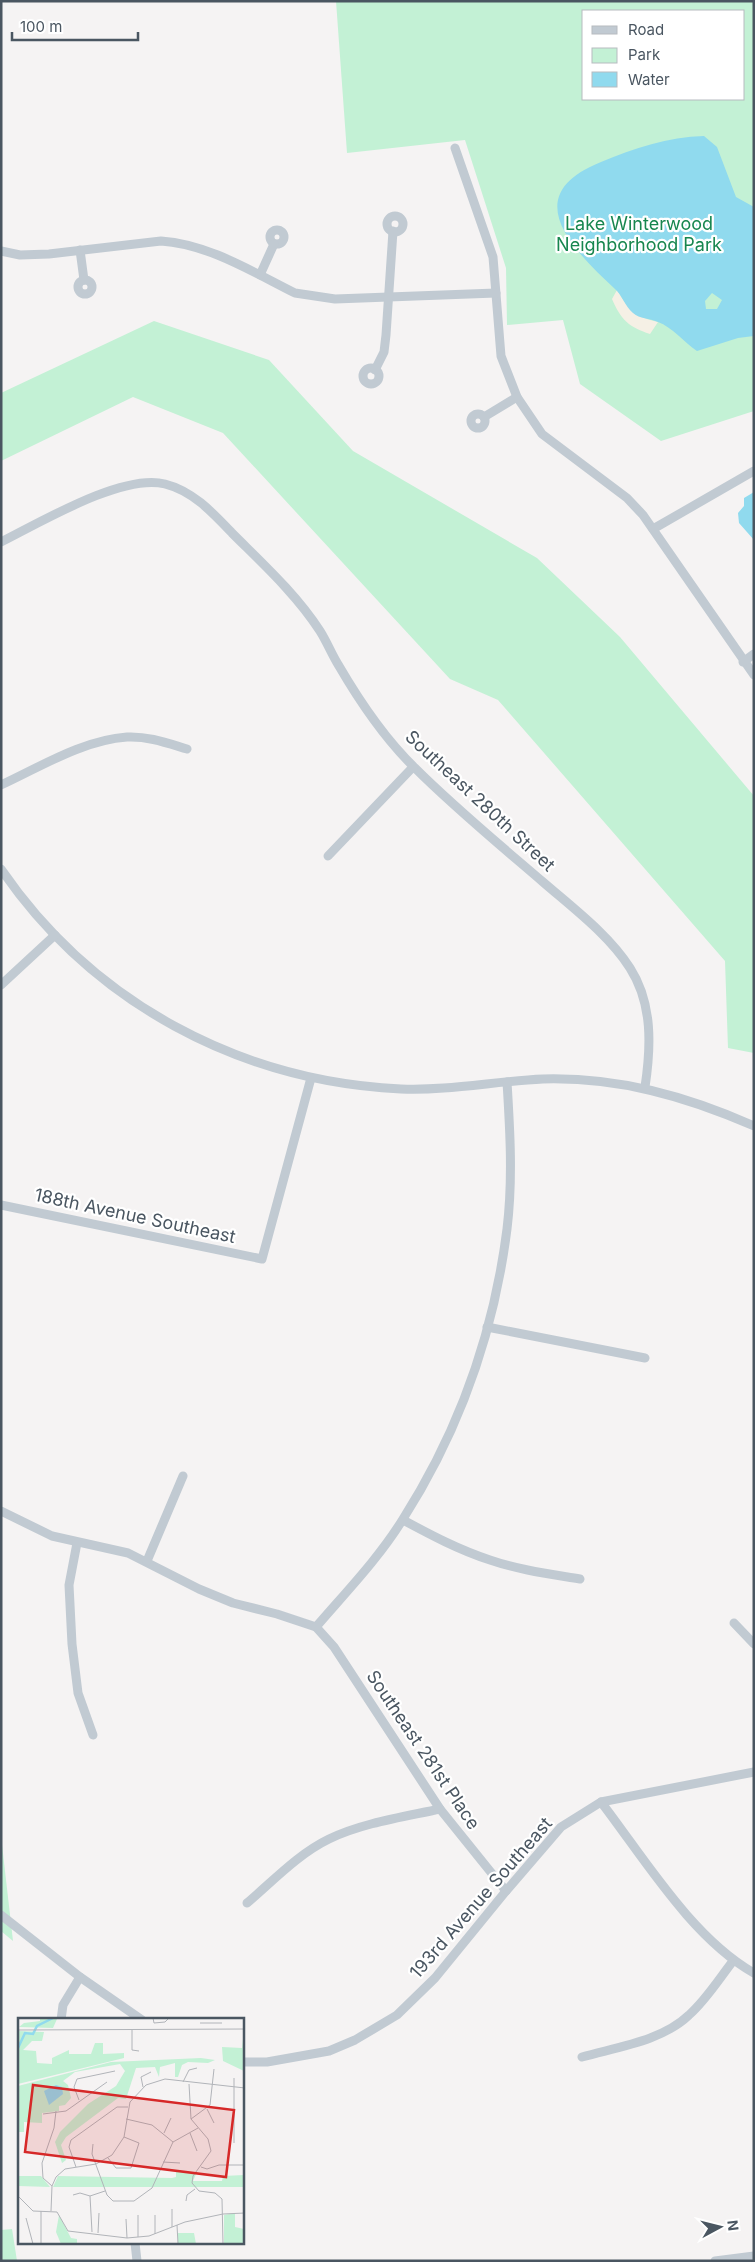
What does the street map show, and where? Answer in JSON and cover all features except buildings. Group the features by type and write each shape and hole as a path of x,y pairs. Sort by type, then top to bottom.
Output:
{"street":[{"path":"455,148 493,257 501,356 517,397 542,434 627,498 653,529 743,662 754,675"},
{"path":"375,370 384,352 392,231"},
{"path":"1,251 20,255 44,254 161,241 175,242 200,248 296,293 309,296 334,299 496,293"},
{"path":"260,275 274,244"},
{"path":"80,250 84,280"},
{"path":"484,417 517,397"},
{"path":"653,529 754,472"},
{"name":"Southeast 280th Street","path":"1,542 123,486 156,482 182,490 212,512 282,583 320,631 338,665 378,726 414,767 484,831 582,914 622,958 640,988 647,1015 649,1057 645,1088"},
{"path":"743,662 754,654"},
{"path":"1,785 73,752 126,737 154,739 187,749"},
{"path":"328,856 414,767"},
{"path":"1,869 22,898 55,935 93,972 160,1018 215,1047 272,1068 311,1078 402,1089 507,1082 577,1080 645,1088 703,1104 754,1126"},
{"path":"1,985 55,935"},
{"name":"188th Avenue Southeast","path":"1,1205 262,1259 311,1078"},
{"path":"1,1512 52,1536 128,1553 225,1600 316,1627 372,1562 403,1520 450,1436 473,1374 487,1327 507,1228 510,1177 507,1082"},
{"path":"487,1327 645,1358"},
{"path":"147,1561 182,1476"},
{"path":"403,1520 446,1543 490,1560 528,1570 580,1579"},
{"path":"78,1543 69,1585 72,1644 78,1692 93,1736"},
{"path":"734,1623 754,1644"},
{"name":"Southeast 281st Place","path":"316,1627 334,1647 440,1809 506,1890"},
{"name":"193rd Avenue Southeast","path":"244,2062 267,2062 329,2051 355,2040 397,2015 435,1978 506,1890 560,1828 601,1802 754,1772"},
{"path":"601,1802 705,1934 733,1961 754,1973"},
{"path":"248,1903 298,1859 329,1839 382,1822 440,1809"},
{"path":"1,1915 80,1977 139,2018"},
{"path":"582,2057 650,2038 671,2028 689,2015 733,1961"},
{"path":"61,2018 63,2006 80,1977"},
{"path":"135,2244 137,2261"},
{"path":"715,2261 754,2256"}],"green space":[{"name":"Lake Winterwood Neighborhood Park","path":"336,1 754,1 754,411 661,441 580,384 563,320 507,325 506,268 465,140 347,153"},
{"path":"154,321 269,360 353,451 537,558 620,637 754,796 754,1053 728,1048 725,961 498,700 450,679 223,433 133,397 1,461 1,393"},
{"path":"1,1836 13,1941 1,1931"},
{"path":"12,2229 17,2261 1,2261 1,2230"}],"sand":[{"path":"617,290 625,303 634,312 644,318 658,322 650,334 636,329 622,317 612,299"}],"water":[{"path":"704,136 717,147 736,197 754,207 754,336 738,338 697,351 663,324 639,316 630,310 617,291 569,240 560,222 557,206 562,190 576,175 601,162 651,144","holes":["712,293 722,300 717,309 706,309 705,301"]},
{"path":"754,492 754,540 739,523 738,513 744,506 744,498"}]}
